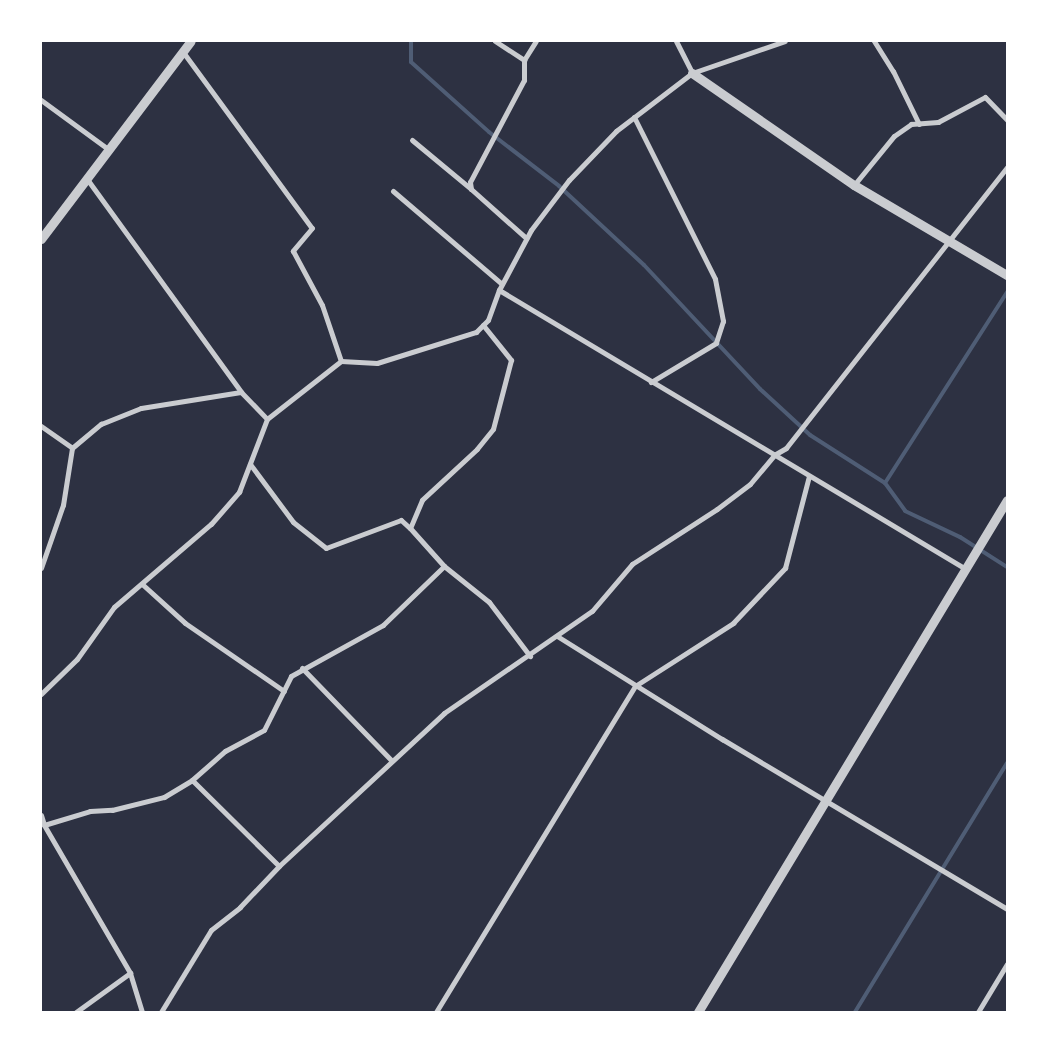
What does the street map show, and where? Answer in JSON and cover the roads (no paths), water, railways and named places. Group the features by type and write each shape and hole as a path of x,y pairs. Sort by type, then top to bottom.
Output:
{"street":[{"path":"41,239 191,41"},
{"path":"495,41 524,60"},
{"path":"471,189 470,182 524,80 524,60 536,41"},
{"path":"676,41 692,73 854,185 1007,275"},
{"path":"41,694 77,659 114,607 211,524 239,492 267,419 341,361 378,363 476,332 488,320 499,290 526,238 569,180 634,117 692,73 785,41"},
{"path":"874,41 893,71 919,124"},
{"path":"183,52 312,228 293,251 322,305 341,361"},
{"path":"854,185 894,136 911,124 938,122 985,97 1007,120"},
{"path":"41,100 108,149"},
{"path":"634,117 715,279 723,321 716,343 651,382"},
{"path":"412,140 526,238"},
{"path":"161,1012 211,930 240,907 279,866 444,713 530,656 592,611 632,564 717,509 750,484 774,455 786,448 923,271 950,241 1007,167"},
{"path":"87,179 241,392 267,419"},
{"path":"393,191 502,284"},
{"path":"499,290 966,569"},
{"path":"410,528 422,500 477,450 493,429 511,360 483,325"},
{"path":"41,568 62,505 72,448 101,424 141,408 241,392"},
{"path":"41,426 72,448"},
{"path":"250,464 293,522 326,548 401,520 444,566 489,602 530,656"},
{"path":"436,1012 635,686 733,623 785,568 809,476"},
{"path":"698,1012 1007,500"},
{"path":"142,1012 130,973 42,820 90,811 112,810 164,797 192,780 225,751 264,730 292,676 302,668 382,625 444,566"},
{"path":"142,584 185,623 284,690"},
{"path":"558,636 635,686 1007,909"},
{"path":"302,668 392,761"},
{"path":"192,780 279,866"},
{"path":"978,1012 1007,964"},
{"path":"76,1012 130,973"}],"waterway":[{"path":"411,41 411,62 489,132 559,186 644,265 760,389 810,435 885,483 905,511 960,537 1007,567"},
{"path":"885,483 1007,292"},
{"path":"855,1012 1007,763"}]}
